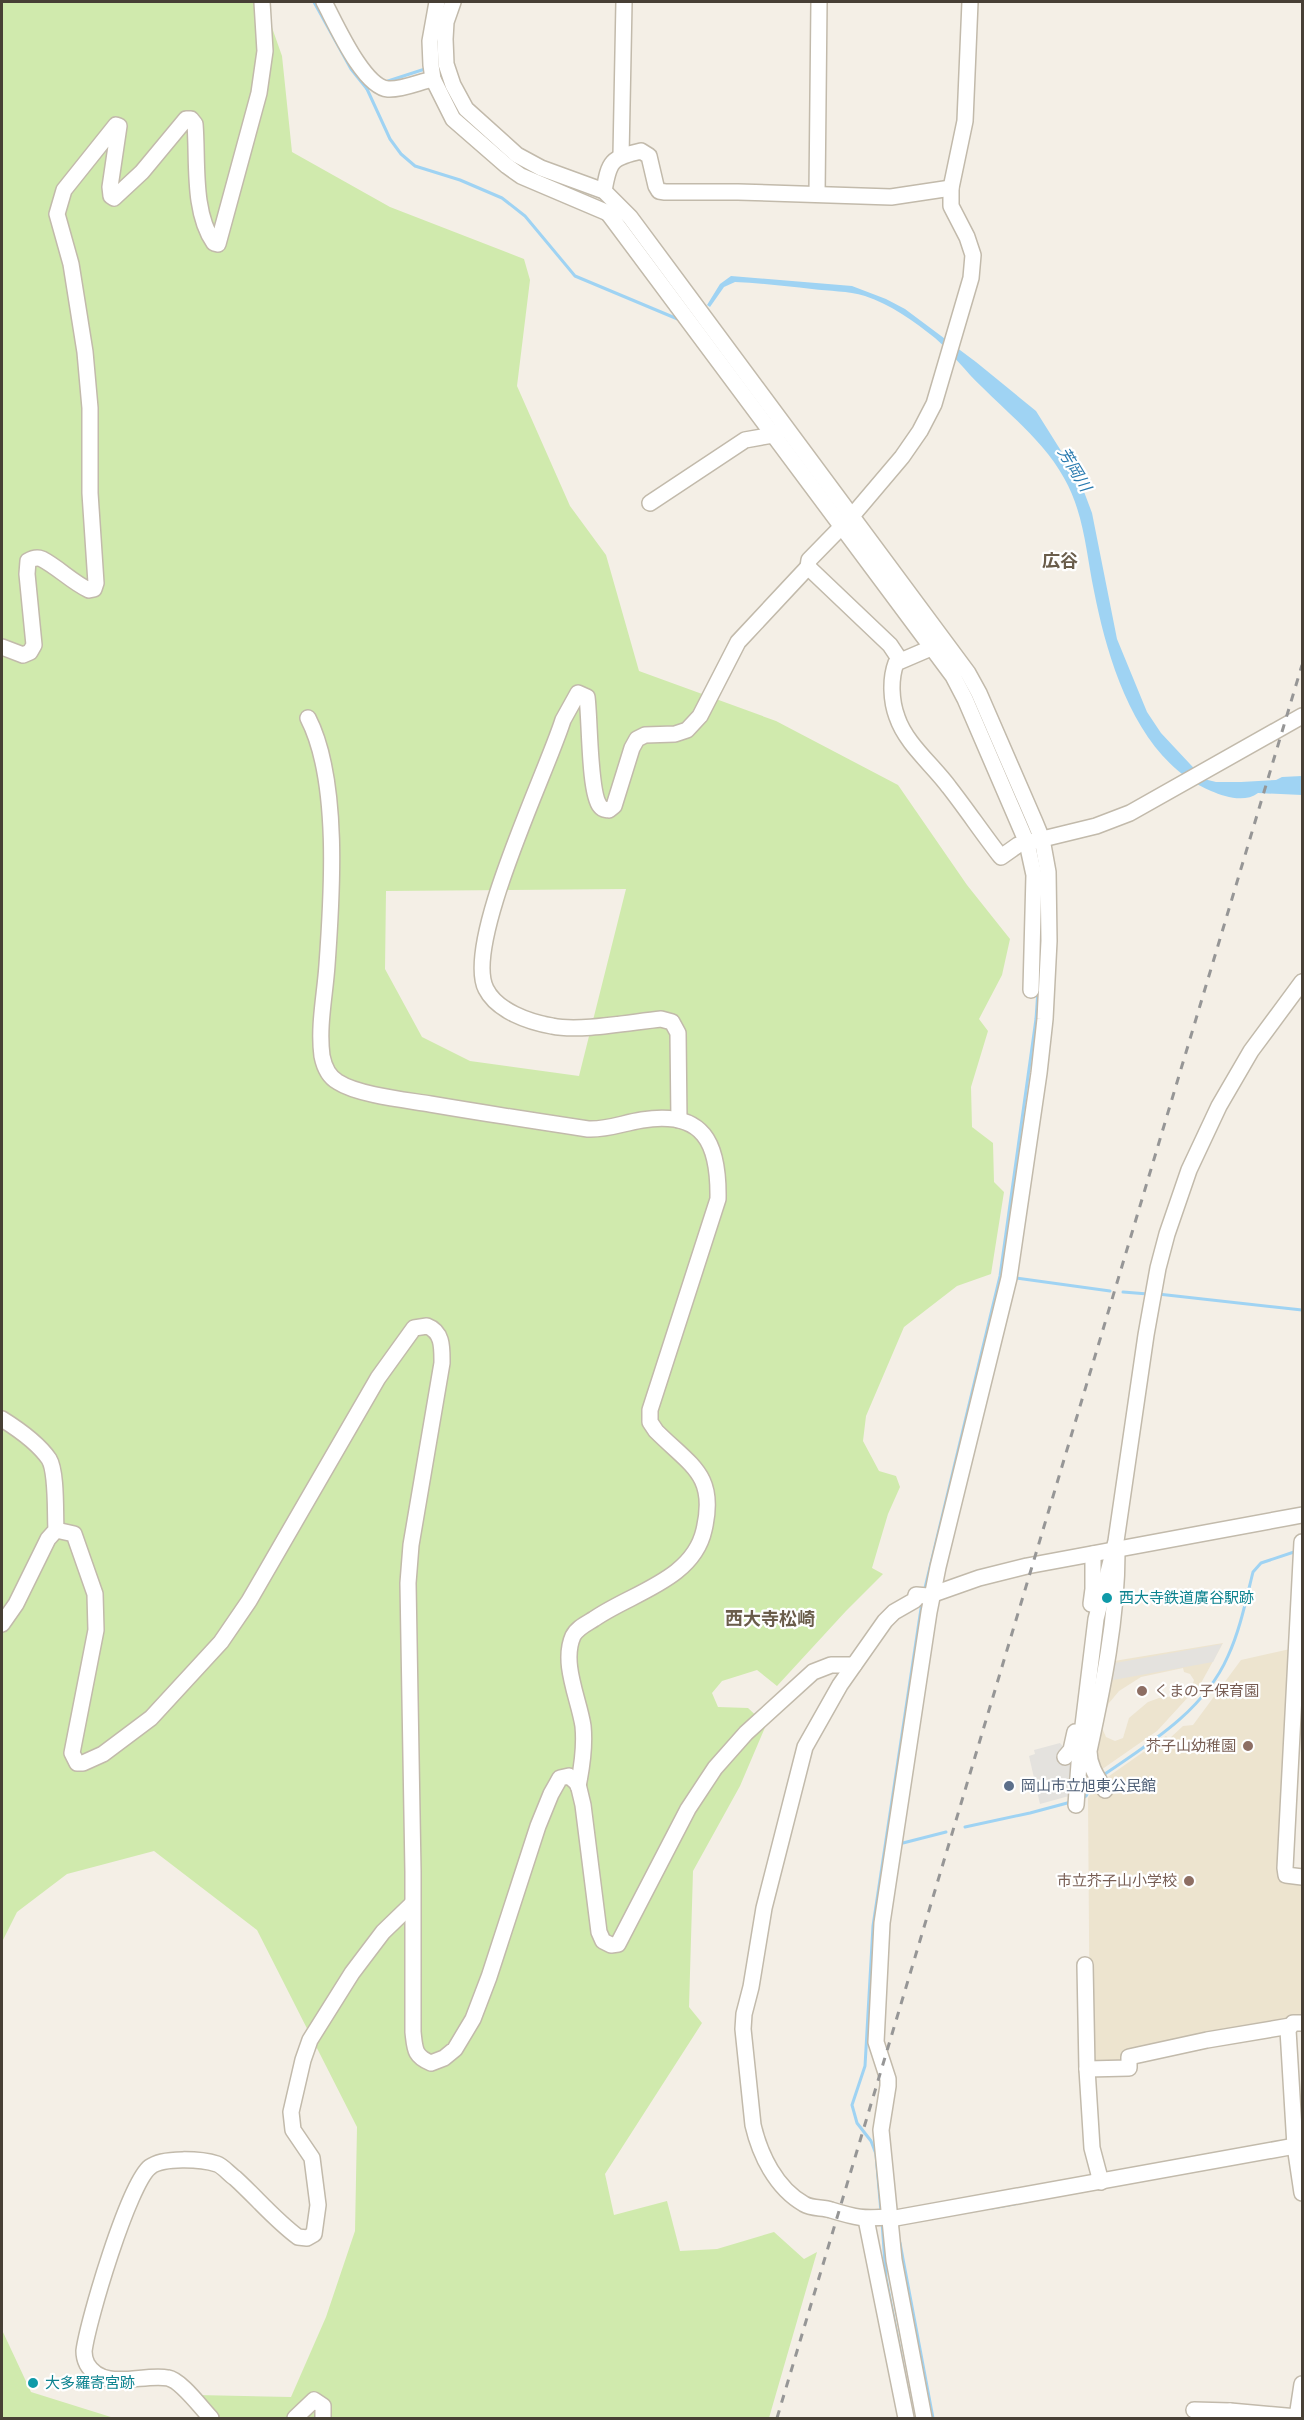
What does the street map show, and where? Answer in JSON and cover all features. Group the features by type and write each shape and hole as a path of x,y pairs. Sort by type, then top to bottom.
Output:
{"street":[{"path":"2,646 23,655 30,652 34,645 27,574 28,561 32,558 40,558 74,583 89,590 94,589 96,583 92,537 90,408 85,352 71,264 57,214 64,190 116,125 119,126 110,187 111,196 114,198 142,172 186,119 191,119 195,124 195,168 200,202 209,236 214,243 218,244 259,93 265,51 262,2"},
{"path":"324,2 358,64 373,82 391,90 432,71"},
{"path":"437,2 430,41 432,71 453,119 507,166 536,183 616,212"},
{"path":"453,2 446,22 446,64 453,85 466,109 529,163 604,191"},
{"path":"621,156 624,2"},
{"path":"817,194 819,2"},
{"path":"679,1120 678,1033 672,1022 661,1019 568,1028 551,1026 504,1009 491,996 482,978 482,957 491,912 563,720 578,693 587,697 593,784 598,804 603,809 609,810 614,806 632,748 637,739 645,735 675,734 687,730 699,716 738,642 808,567 812,555 845,522 902,457 920,431 934,404 973,266 973,255 967,237 951,206 951,188 965,121 969,2"},
{"path":"906,2418 882,2218 881,2130 888,2079 876,2042 882,1923 927,1595 1010,1278 1045,1018 1049,941 1048,872 960,687 845,522 616,212 604,191 608,167 621,156 641,151 649,156 659,191 904,197 951,188"},
{"path":"650,503 744,440 779,431"},
{"path":"845,522 974,682 1033,841 1031,990"},
{"path":"808,567 890,645 900,660"},
{"path":"931,648 900,660 893,671 892,698 901,725 1001,857 1018,845 1113,820 1196,777 1302,716"},
{"path":"308,718 324,765 330,798 327,964 322,1028 322,1058 330,1076 340,1084 397,1099 588,1130 604,1130 658,1118 679,1120 699,1129 712,1147 718,1176 718,1199 655,1387 650,1410 650,1422 656,1431 705,1482 708,1513 701,1542 678,1570 659,1583 608,1608 577,1630 572,1637 570,1648 571,1669 583,1726 584,1743 578,1785 589,1840 594,1908 603,1941 611,1945 618,1944 688,1809 715,1768 746,1733 813,1672 831,1665 854,1665"},
{"path":"1077,1801 1096,1618 1115,1550 1158,1268 1174,1212 1204,1135 1251,1051 1302,982"},
{"path":"56,1530 74,1534 95,1594 96,1630 72,1753 77,1763 83,1763 103,1754 151,1718 221,1642 249,1600 378,1378 414,1328 427,1326 433,1328 439,1334 442,1345 442,1362 411,1545 408,1583 412,2032 415,2049 420,2058 431,2063 444,2058 455,2049 473,2019 550,1794 560,1778 569,1776 578,1785"},
{"path":"2,1419 16,1428 50,1460 56,1530 48,1539 16,1604 2,1624"},
{"path":"1297,2148 882,2218 806,2206 771,2172 756,2139 743,2029 764,1908 805,1747 854,1665 894,1612 915,1600 916,1595 927,1595 1008,1570 1302,1515"},
{"path":"1302,1544 1298,1696 1285,1868 1286,1875 1302,1877"},
{"path":"1100,1782 1089,1760 1089,1751 1103,1688 1114,1606 1115,1550"},
{"path":"1065,1757 1073,1743 1093,1589 1093,1554"},
{"path":"211,2418 181,2386 170,2378 109,2379 97,2374 87,2365 83,2353 90,2324 104,2275 131,2198 142,2176 151,2166 167,2161 189,2160 219,2164 298,2237 307,2238 314,2234 318,2205 312,2158 293,2130 291,2112 303,2060 310,2040 352,1973 383,1932 412,1904"},
{"path":"1084,1965 1086,2069 1092,2148 1101,2182"},
{"path":"1086,2069 1129,2068 1129,2057 1207,2040 1296,2025"},
{"path":"1296,2025 1288,2030 1302,2193"},
{"path":"882,2218 894,2260 924,2418"},
{"path":"1194,2410 1230,2415 1299,2418 1302,2384"},
{"path":"295,2418 314,2400 323,2406 323,2418"}],"shaded area":[{"path":"1223,1643 1201,1683 1157,1731 1101,1770 1096,1759 1096,1751 1114,1661","holes":["1183,1668 1184,1672 1190,1674 1194,1680 1190,1692 1148,1702 1129,1718 1123,1738 1115,1741 1106,1737 1102,1728 1104,1715 1109,1703 1119,1691 1141,1677"]},
{"path":"1222,1644 1213,1662 1113,1680 1115,1663"},
{"name":"市立芥子山小学校","path":"1290,1649 1279,1880 1302,1882 1302,2017 1126,2065 1090,2066 1088,1798 1095,1786 1166,1736 1169,1739 1183,1726 1193,1725 1241,1660"},
{"path":"1060,1743 1066,1750 1072,1766 1069,1796 1040,1804 1029,1756 1035,1754 1034,1750"}],"green space":[{"path":"2,2 263,2 282,56 292,152 390,207 524,259 530,280 517,386 570,506 606,555 639,671 776,721 898,785 967,885 1010,939 1002,975 979,1019 988,1031 971,1087 972,1127 993,1143 994,1182 1004,1192 991,1274 957,1286 904,1327 866,1416 863,1441 879,1471 896,1476 900,1487 888,1514 872,1568 883,1574 777,1686 757,1670 722,1681 712,1693 718,1707 748,1708 766,1725 740,1786 693,1871 689,2007 702,2023 605,2174 614,2215 667,2201 680,2251 717,2249 774,2232 804,2259 817,2252 769,2418 216,2418 196,2395 291,2397 326,2317 355,2231 357,2127 257,1930 154,1851 67,1874 17,1912 2,1942","holes":["626,889 579,1076 470,1061 422,1037 385,969 386,891"]},
{"path":"2,2330 31,2392 114,2418 2,2418"}],"water":[{"path":"731,276 852,286 886,299 905,309 976,362 1036,411 1080,481 1092,513 1117,639 1147,712 1161,733 1204,779 1216,782 1241,782 1302,776 1302,795 1258,793 1247,798 1235,798 1222,795 1185,776 1163,757 1145,733 1118,677 1100,619 1084,533 1071,491 1064,478 1037,441 935,338 893,309 874,299 852,293 735,282 724,287 710,307 707,305 720,284"}],"waterway":[{"path":"314,2 351,69 367,89 370,87"},
{"path":"388,81 425,69"},
{"path":"367,89 390,139 401,154 415,166 460,180 502,198 525,216 575,276 680,320"},
{"path":"971,694 983,721"},
{"path":"1039,962 1040,930"},
{"path":"924,1592 1000,1276 1036,1019 1038,990"},
{"path":"1016,1278 1110,1291"},
{"path":"1123,1292 1148,1294"},
{"path":"1158,1294 1302,1310"},
{"path":"1102,1776 1174,1725 1205,1693 1218,1676 1232,1646 1253,1572 1261,1563 1297,1551"},
{"path":"881,2212 876,2154 871,2141 857,2123 852,2105 865,2066 873,1926 922,1602"},
{"path":"1081,1799 1086,1796 1094,1781"},
{"path":"965,1827 1071,1802"},
{"path":"899,1844 946,1832"},
{"path":"992,2208 1030,2201"},
{"path":"882,2222 886,2278 907,2387"},
{"path":"900,2243 933,2418"}],"railway":[{"path":"777,2418 1302,665"}],"place":[{"name":"西大寺鉄道廣谷駅跡","path":"1107,1598"},
{"name":"くまの子保育園","path":"1142,1691"},
{"name":"芥子山幼稚園","path":"1248,1746"},
{"name":"岡山市立旭東公民館","path":"1009,1786"},
{"name":"市立芥子山小学校","path":"1189,1881"},
{"name":"大多羅寄宮跡","path":"33,2383"}],"district":[{"name":"広谷","path":"1060,561"},
{"name":"西大寺松崎","path":"770,1619"}],"water label":[{"name":"芳岡川","path":"1075,469"}]}
